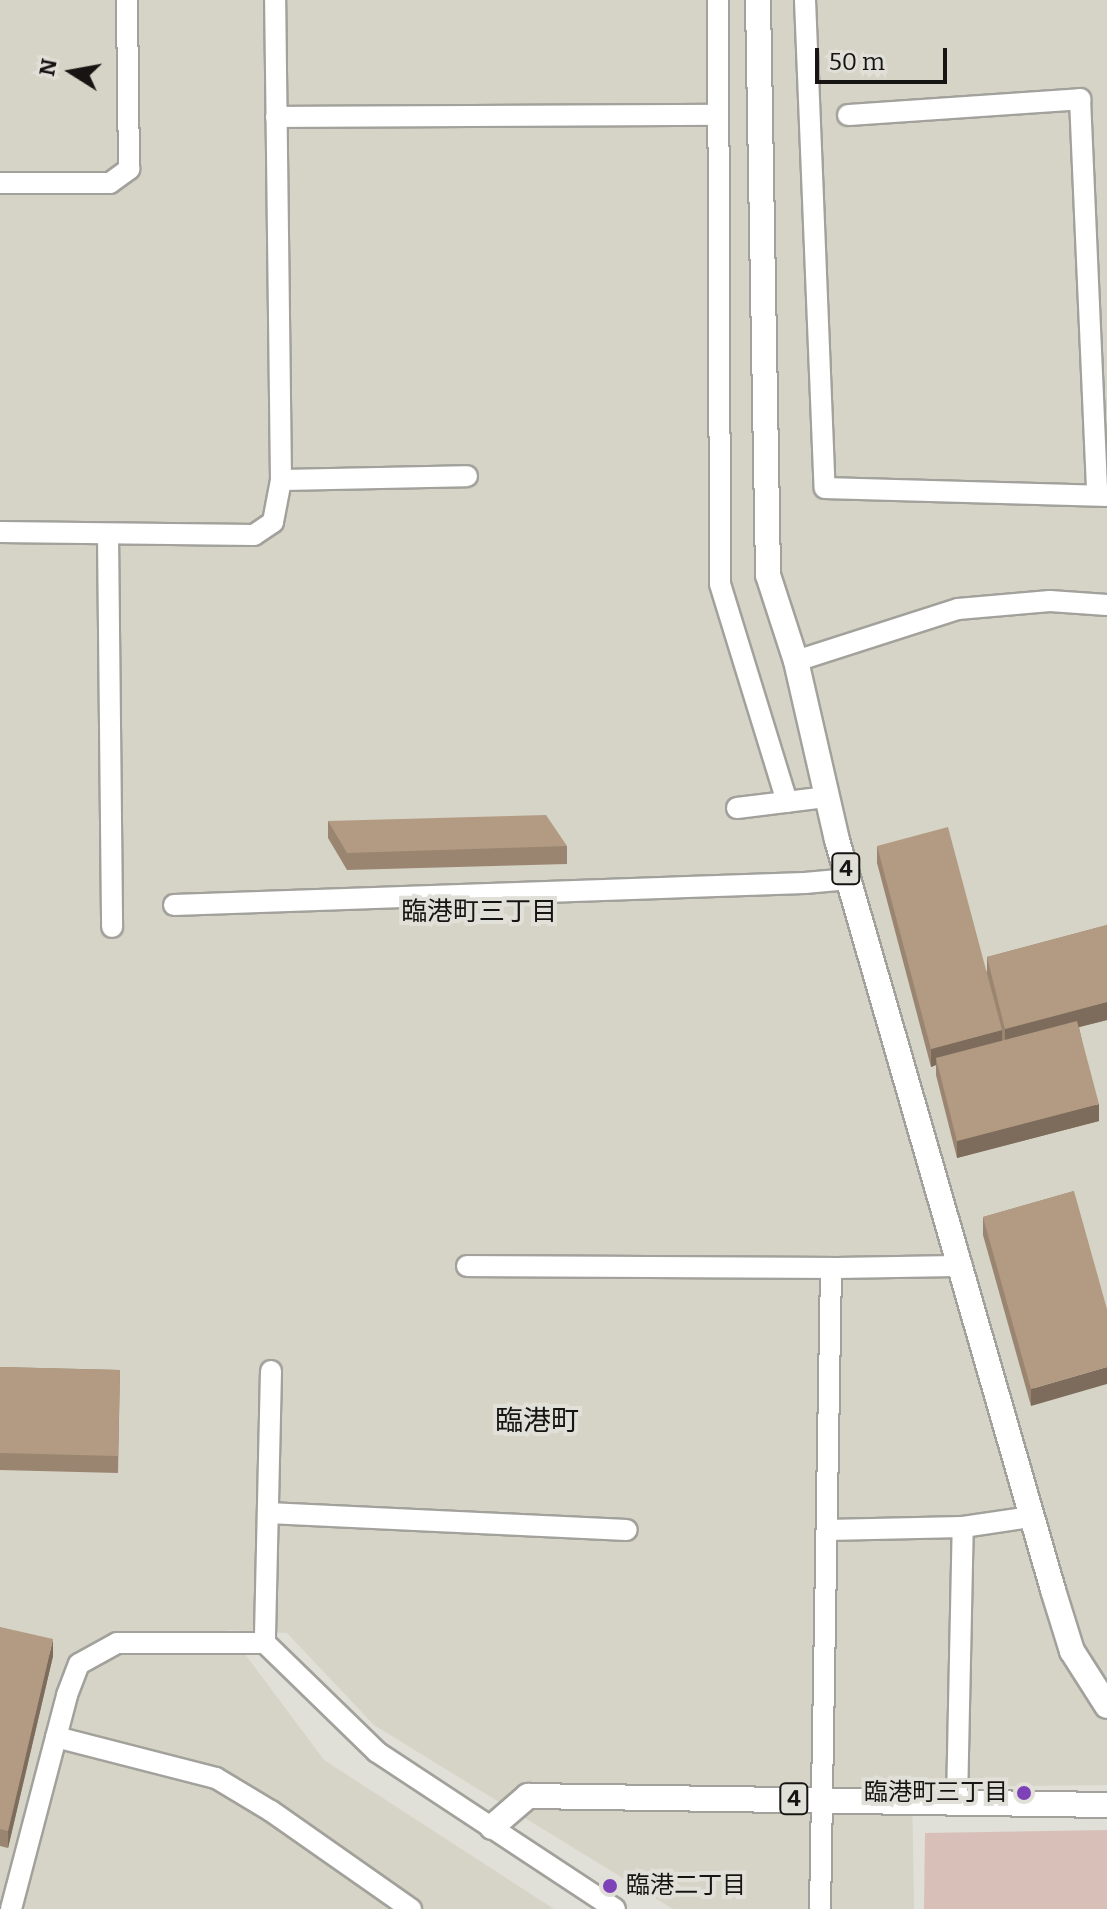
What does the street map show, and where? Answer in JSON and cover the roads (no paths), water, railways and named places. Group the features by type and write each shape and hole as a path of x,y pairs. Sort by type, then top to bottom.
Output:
{"main road":[{"name":"4","path":"758,0 768,575 796,661 849,879 962,1266 1031,1517 1072,1651 1107,1706"},
{"name":"4","path":"492,1827 528,1796 1107,1805"}],"street":[{"path":"0,183 110,183 129,169 127,0"},
{"path":"0,532 254,535 273,522 281,480 275,0"},
{"path":"718,0 720,584 787,802"},
{"path":"805,0 825,488 1102,495 1080,99 848,115"},
{"path":"276,117 718,115"},
{"path":"281,480 467,476"},
{"path":"108,534 112,927"},
{"path":"796,661 958,609 1050,601 1107,605"},
{"path":"737,808 827,797"},
{"path":"174,905 849,879"},
{"path":"467,1266 962,1266"},
{"path":"820,1909 831,1268"},
{"path":"265,1643 271,1371"},
{"path":"268,1513 627,1530"},
{"path":"827,1530 963,1527 1031,1517"},
{"path":"957,1802 963,1527"},
{"path":"11,1909 56,1737 79,1664 117,1643 265,1643 377,1752 615,1909"},
{"path":"56,1737 216,1778 271,1811 411,1909"}],"place":[{"name":"臨港町三丁目","path":"1024,1793"},
{"name":"臨港二丁目","path":"610,1886"}],"district":[{"name":"臨港町三丁目","path":"479,912"},
{"name":"臨港町","path":"537,1421"}]}
